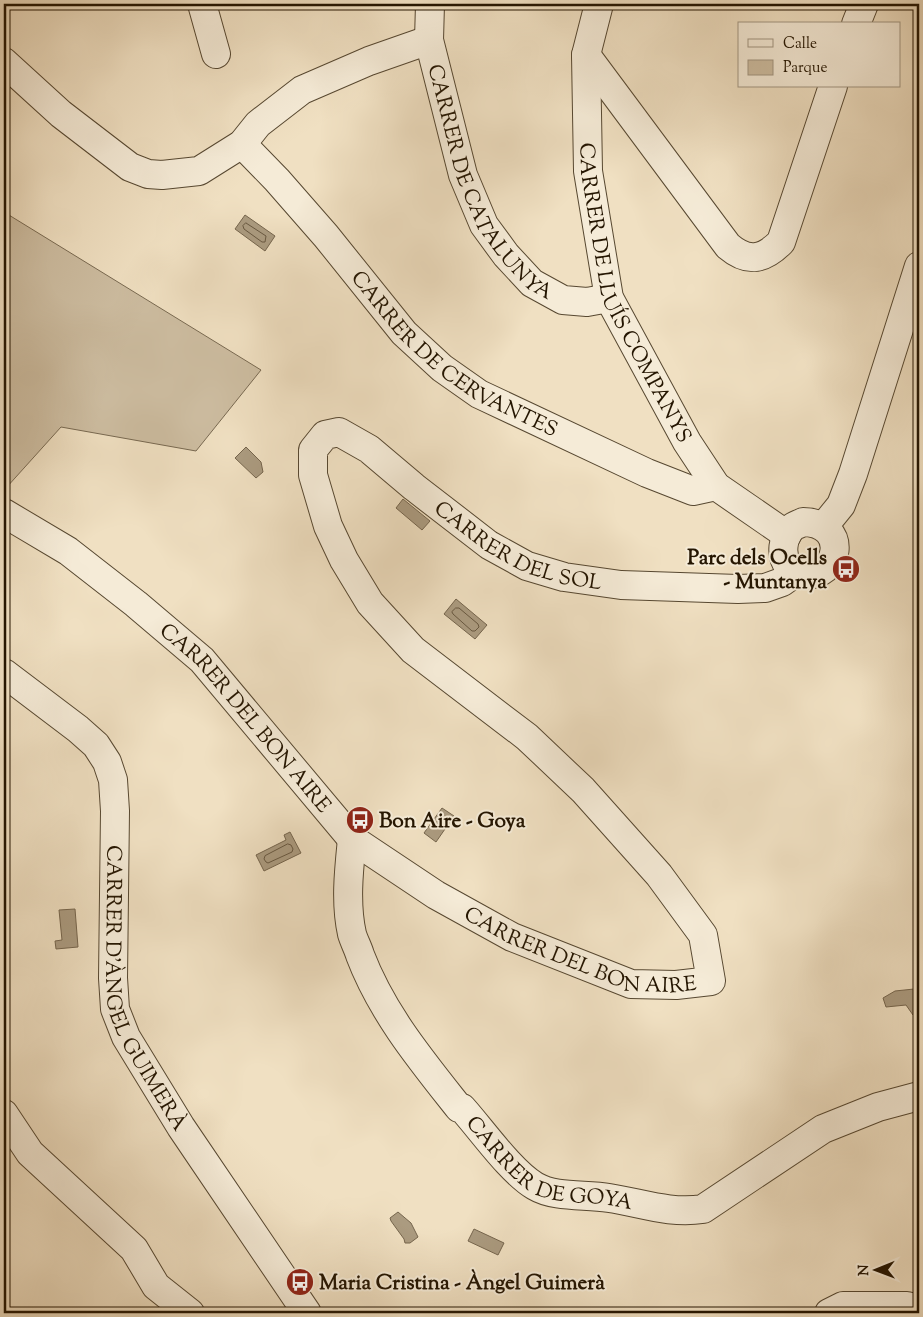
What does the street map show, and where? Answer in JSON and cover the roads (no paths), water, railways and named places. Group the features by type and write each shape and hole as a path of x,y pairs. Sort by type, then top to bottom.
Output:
{"street":[{"path":"202,4 216,54"},
{"name":"CARRER DE CATALUNYA","path":"430,4 429,40 463,175 484,225 506,255 532,283 563,300 587,302 610,298"},
{"name":"CARRER DE LLUÍS COMPANYS","path":"599,4 586,55 588,171 610,298 687,442 716,486 787,534"},
{"path":"857,22 864,4"},
{"path":"4,62 61,114 130,166 148,174 162,175 199,170 242,144 258,124 302,90 369,61 429,40"},
{"path":"586,55 728,246 739,255 751,258 762,256 772,251 781,242 832,88"},
{"name":"CARRER DE CERVANTES","path":"242,144 277,180 326,236 404,333 442,368 479,394 647,474 693,491 716,486"},
{"path":"824,526 841,505 853,474 919,266"},
{"name":"CARRER DEL SOL","path":"711,981 703,935 658,875 583,790 527,737 412,650 370,603 344,560 328,526 313,475 313,450 325,435 340,432 369,449 489,545 528,566 564,578 621,586 738,589 765,588 782,582 796,572"},
{"name":"CARRER DEL BON AIRE","path":"4,513 68,551 136,604 202,660 352,839 436,895 512,937 631,984 676,985 711,981"},
{"path":"803,522 815,522 824,526 831,533 835,545 833,558 826,567 818,572 806,574 796,572 788,566 784,555 783,544 787,534 793,527 803,522"},
{"name":"CARRER D'ÀNGEL GUIMERÀ","path":"4,673 78,729 96,745 107,762 113,780 115,811 113,978 115,1009 126,1037 181,1127 307,1313"},
{"name":"CARRER DE GOYA","path":"352,839 349,868 349,905 352,934 366,971 387,1012 409,1046 459,1108 462,1108 512,1166 533,1185 550,1193 610,1198 669,1211 703,1209 823,1129 878,1107 919,1096"},
{"path":"4,1114 30,1153 134,1249 156,1286 190,1313"},
{"path":"829,1313 844,1306 899,1306 919,1309"}],"water":[{"path":"245,215 275,236 265,251 235,229"},
{"path":"246,447 261,462 263,472 256,478 235,458"},
{"path":"403,499 430,521 422,530 396,508"},
{"path":"456,599 487,625 475,639 444,614"},
{"path":"442,808 454,816 436,842 424,833"},
{"path":"290,832 301,853 264,871 256,855 286,840 284,835"},
{"path":"75,909 78,947 56,949 55,941 62,940 59,910"},
{"path":"914,989 919,1013 913,1015 906,1005 886,1007 883,998 895,991"},
{"path":"398,1212 411,1223 418,1237 410,1243 405,1243 391,1221 390,1218"},
{"path":"474,1229 504,1243 498,1255 468,1241"}],"place":[{"name":"Parc dels Ocells - Muntanya","path":"846,569"},
{"name":"Bon Aire - Goya","path":"360,820"},
{"name":"Maria Cristina - Àngel Guimerà","path":"300,1282"}]}
